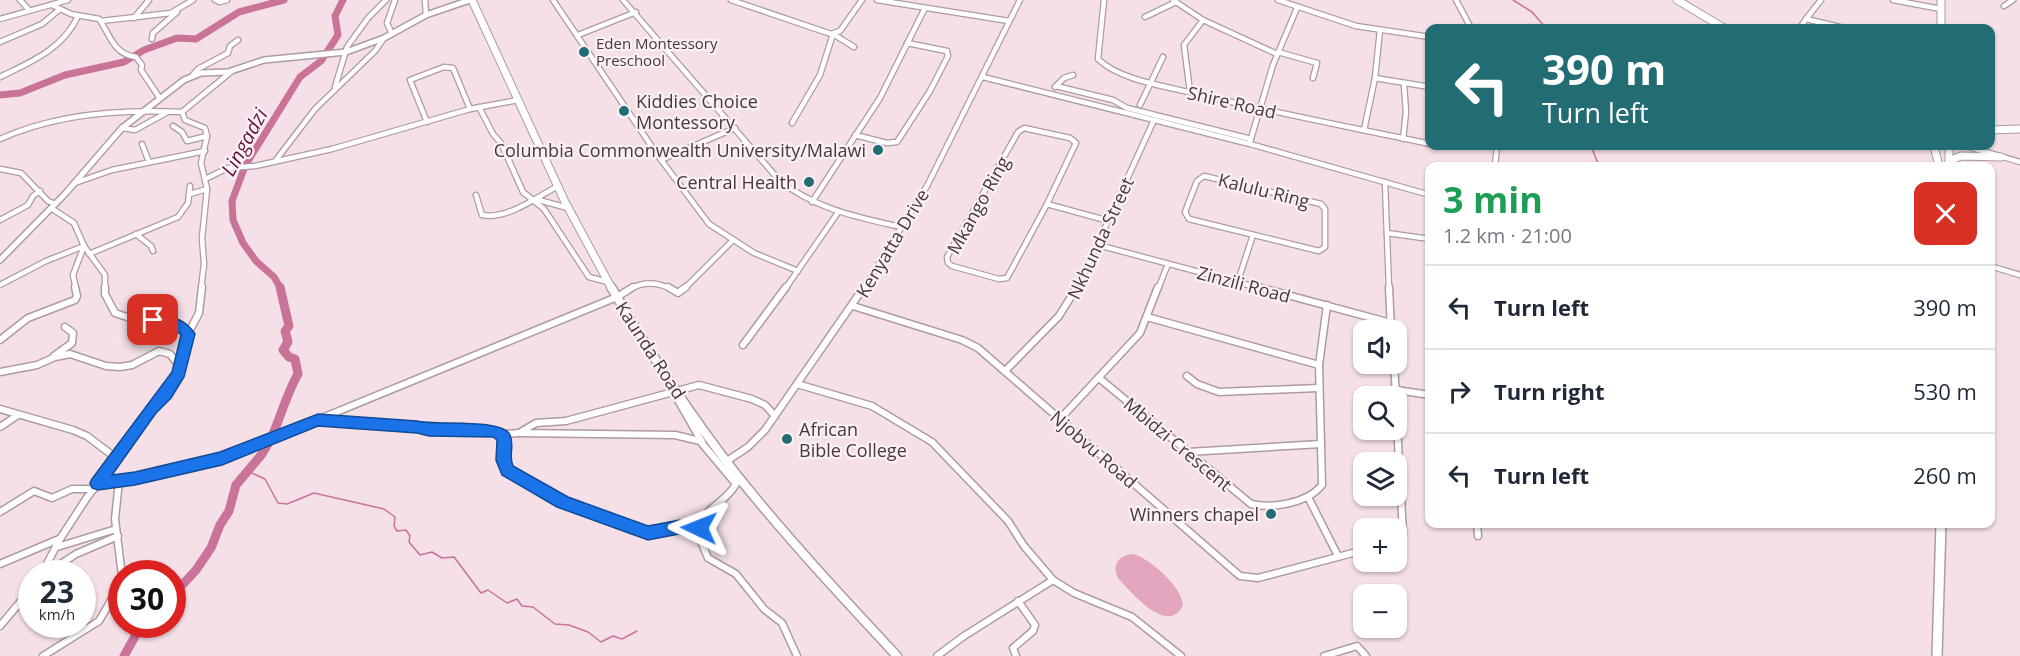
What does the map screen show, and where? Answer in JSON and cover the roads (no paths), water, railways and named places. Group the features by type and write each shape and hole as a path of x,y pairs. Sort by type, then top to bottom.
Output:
{"highway":[{"path":"1677,0 1717,24"},
{"path":"1995,131 2020,129"},
{"path":"1995,131 2020,134"},
{"path":"1952,162 1961,156 2001,157"},
{"path":"1937,656 1941,528"}],"main road":[{"name":"Kaunda Road","path":"471,0 568,208 616,297 675,391 783,531 897,656"},
{"path":"1940,24 1941,0"}],"street":[{"path":"20,0 29,10"},
{"path":"0,19 68,0"},
{"path":"134,18 150,0"},
{"path":"152,39 152,34 161,25 194,0"},
{"path":"215,0 220,2 227,0"},
{"path":"333,91 346,52 368,18 386,0"},
{"path":"392,34 387,23 395,0"},
{"path":"424,0 426,15"},
{"path":"0,260 75,183 122,128 159,97 192,76 204,72 232,71 264,60 346,52 384,38 426,15 471,0"},
{"path":"553,0 661,160 709,224 754,254 798,271"},
{"path":"623,0 636,12 779,180 800,197 812,202 901,227"},
{"path":"731,0 788,21 833,34 854,47"},
{"path":"792,123 820,75 833,34 840,31 862,0"},
{"path":"877,0 1009,21"},
{"name":"Kenyatta Drive","path":"727,461 753,442 775,416 853,306 935,171 1020,0"},
{"name":"Shire Road","path":"1104,0 1098,58 1119,72 1151,83 1261,109 1425,143"},
{"path":"1278,0 1297,8 1380,30 1425,36"},
{"path":"1456,0 1469,24"},
{"path":"1804,24 1821,0"},
{"path":"1893,0 1941,9"},
{"path":"2004,6 2013,0"},
{"path":"1145,17 1175,1 1203,20 1278,53 1317,63 1313,78"},
{"path":"52,4 78,16 96,17 101,21 111,43 129,56 136,57 142,65 141,70 159,97"},
{"path":"101,21 171,13 186,6"},
{"path":"812,202 879,98 925,8"},
{"path":"1250,142 1278,53 1297,8"},
{"path":"0,42 40,24 57,14 60,9"},
{"path":"578,35 636,12"},
{"path":"0,77 59,44 78,16"},
{"path":"1190,92 1184,45 1203,20"},
{"path":"1807,20 1826,24"},
{"path":"1364,130 1375,78 1380,30"},
{"path":"276,160 307,118 375,51 384,38"},
{"path":"192,76 198,69 228,54 230,46 238,40"},
{"path":"855,135 887,143 897,142 930,91 948,56 947,51 907,43"},
{"path":"1140,105 1163,57"},
{"path":"427,122 410,80 437,69 453,68 470,109"},
{"path":"0,139 37,124 142,110 182,112 232,71"},
{"path":"1050,93 1065,78 1073,75"},
{"path":"983,76 1250,142"},
{"path":"1375,78 1404,85 1425,87"},
{"path":"1403,139 1406,112 1404,85"},
{"path":"1056,86 1113,100 1127,108 1425,194"},
{"path":"205,178 228,168 255,166 332,149 479,106 518,100"},
{"path":"479,106 493,134 501,143 523,192 544,208 590,277 608,282"},
{"path":"50,560 60,539 96,486 177,377 188,334 201,307 204,264 202,238 207,189 201,162 207,136 205,128 185,120 182,112"},
{"path":"122,128 135,130 166,113"},
{"name":"Nkhunda Street","path":"1005,371 1067,307 1098,245 1154,120"},
{"path":"173,126 182,132 187,141 207,136"},
{"path":"661,160 735,128"},
{"name":"Mkango Ring","path":"1023,129 1070,138 1076,143 1047,204 1007,278 999,279 948,263 947,257 1018,132 1023,129"},
{"path":"142,144 149,162"},
{"path":"1979,150 2020,162"},
{"path":"75,183 149,162 205,151"},
{"path":"0,169 21,173 53,206 74,223 84,246 105,276 105,294 118,315 177,323 188,334"},
{"name":"Kalulu Ring","path":"1210,176 1324,207 1325,244 1322,250 1253,235 1187,217 1185,212 1199,178 1210,176"},
{"path":"1385,182 1391,320"},
{"path":"89,254 184,213 189,203 190,186"},
{"path":"476,195 485,218 533,199 558,186"},
{"path":"190,194 207,189"},
{"path":"0,220 28,205 33,196 40,191"},
{"path":"533,199 568,208"},
{"path":"1047,204 1109,221"},
{"path":"743,345 839,211"},
{"path":"1387,233 1425,238"},
{"path":"136,234 151,246 153,251"},
{"path":"1238,281 1253,235"},
{"path":"0,512 34,491 52,498 72,489 96,486 222,458 646,283 658,282 676,294 687,287 732,241"},
{"name":"Zinzili Road","path":"1098,245 1380,320"},
{"path":"0,285 46,261 84,246"},
{"path":"0,340 28,318 75,300 77,296 73,275 84,246"},
{"path":"1060,420 1140,333 1168,264"},
{"path":"1995,268 2020,275"},
{"path":"1327,305 1318,388 1322,485 1320,491 1308,497 1338,556"},
{"name":"Njobvu Road","path":"853,306 975,346 1240,576 1258,578 1353,553"},
{"path":"1147,316 1319,365"},
{"path":"0,372 37,365 72,344 73,333 65,327"},
{"path":"50,359 70,354 106,366 120,367 132,365 159,351 170,354 180,367"},
{"path":"1187,376 1197,384 1219,392 1318,388"},
{"name":"Mbidzi Crescent","path":"1100,378 1253,506 1264,507 1308,497"},
{"path":"797,384 872,406 933,442 1008,521 1024,546 1053,580 1074,593 1132,617 1181,656"},
{"path":"519,434 536,423 566,420 699,385 715,386 762,403 775,416"},
{"path":"675,391 702,444 736,484 734,491 705,513 698,522 699,534 708,558 736,574 764,609 782,622 796,656"},
{"path":"1407,394 1425,395"},
{"path":"0,409 80,433 116,458"},
{"path":"0,427 18,415"},
{"path":"318,420 417,427 429,430 495,431 502,434 675,435 689,437 702,444"},
{"path":"502,434 506,445 503,460 507,471 562,502 648,533 680,527 699,534"},
{"path":"1398,440 1402,518"},
{"path":"1188,452 1321,444"},
{"path":"119,481 115,507 120,560"},
{"path":"1477,528 1478,536"},
{"path":"57,547 117,533"},
{"path":"67,560 117,533"},
{"path":"0,564 60,539"},
{"path":"937,656 1053,580"},
{"path":"1016,656 1013,648 1034,630 1035,625 1018,601"},
{"path":"0,626 18,605"},
{"path":"43,656 99,621 108,606"},
{"path":"1324,656 1357,646 1366,656"}],"waterway":[{"path":"0,95 20,93 65,75 124,62 144,50 177,38 196,39 239,12 284,0"},
{"name":"Lingadzi","path":"280,287 274,277 256,261 243,243 233,220 232,201 245,166 300,77 321,61 338,35 335,16 343,0"},
{"path":"1513,0 1532,12 1542,24"},
{"path":"1593,150 1597,162"},
{"name":"Lingadzi","path":"272,436 298,374 295,359 289,357 283,350 288,342 285,331 289,326 280,287"},
{"path":"186,581 211,548 220,525 229,511 236,485 262,454 271,439"},
{"path":"247,471 265,479 278,503 287,504 314,493 384,509 395,517 394,526 397,531 406,530 410,536 409,542 420,555 432,552 442,558 454,557 481,593 488,590 507,603 517,599 522,606 533,607 555,624 569,625 588,632 601,642 613,636 622,639 637,631"},
{"path":"124,656 134,638"}],"place":[{"name":"Eden Montessory Preschool","path":"584,52"},
{"name":"Kiddies Choice Montessory","path":"624,111"},
{"name":"Columbia Commonwealth University/Malawi","path":"878,150"},
{"name":"Central Health","path":"809,182"},
{"name":"African Bible College","path":"787,439"},
{"name":"Winners chapel","path":"1271,514"}]}
